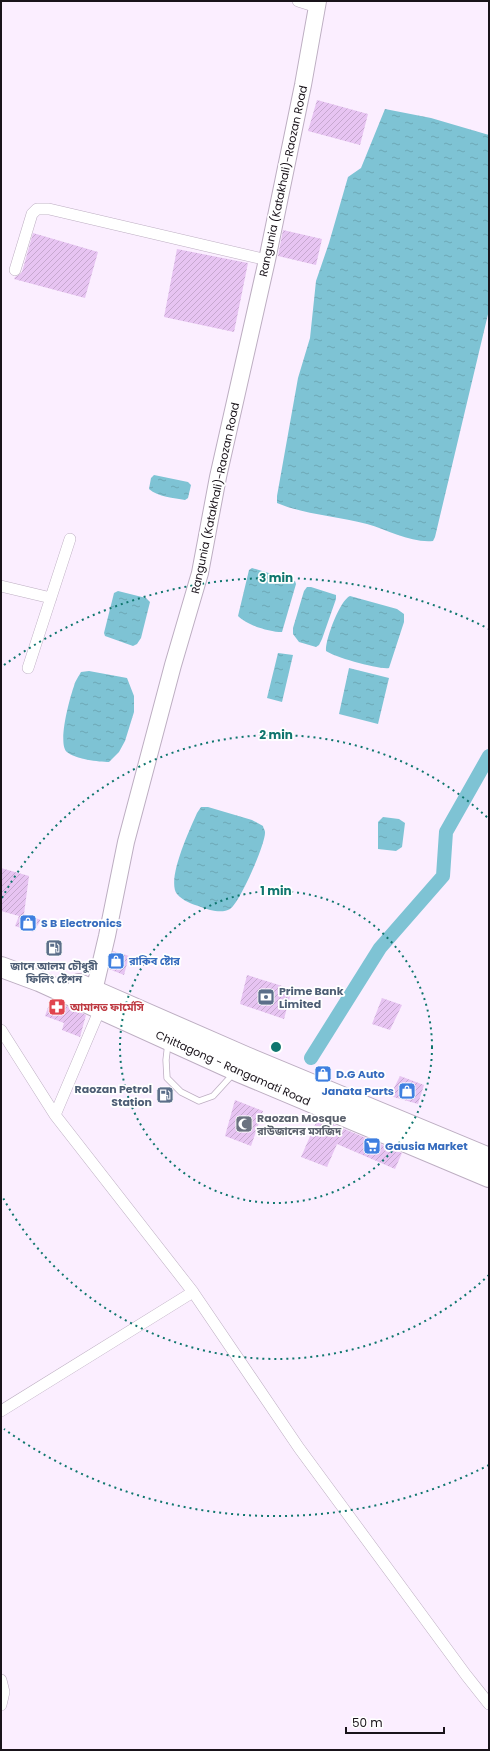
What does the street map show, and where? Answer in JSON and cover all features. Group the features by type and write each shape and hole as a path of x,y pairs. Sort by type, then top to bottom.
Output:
{"highway":[{"name":"Chittagong - Rangamati Road","path":"1,953 42,968 169,1041 236,1071 489,1177"},
{"name":"Chittagong - Rangamati Road","path":"1,967 97,1000 238,1054 489,1158"}],"main road":[{"name":"Rangunia (Katakhali)-Raozan Road","path":"97,1000 107,936 126,842 173,665 200,573 218,477 267,260 318,4"}],"street":[{"path":"298,1 318,4"},
{"path":"15,270 32,214 37,209 49,209 267,260"},
{"path":"28,668 70,539"},
{"path":"1,586 51,598"},
{"path":"55,1115 97,1000"},
{"path":"1,1030 55,1115 193,1292 299,1448 489,1704"},
{"path":"1,1411 193,1292"},
{"path":"1,1680 4,1692 1,1705"}],"lane":[{"path":"169,1041 166,1060 167,1078 181,1092 199,1101 213,1096 236,1071"}],"water":[{"path":"385,109 431,118 489,135 489,310 433,541 416,540 356,521 310,513 277,503 298,378 310,338 316,281 329,243 348,177 361,168"},
{"path":"154,475 188,482 191,485 188,498 185,500 171,498 153,492 149,489 151,478"},
{"path":"252,568 295,581 296,584 282,632 271,631 258,627 238,616 249,570"},
{"path":"307,587 336,595 336,599 322,639 316,647 299,642 293,634 293,628 304,591"},
{"path":"118,591 146,598 150,602 141,638 137,644 133,646 105,636 104,633 114,593"},
{"path":"350,596 397,609 404,614 404,622 389,668 376,667 357,662 326,651 328,638 334,621 342,605"},
{"path":"278,653 293,655 282,702 267,698"},
{"path":"349,668 389,678 378,724 339,714"},
{"path":"89,671 127,678 134,696 134,712 125,741 119,752 109,762 93,761 76,757 67,752 64,747 63,740 65,720 76,680 81,672"},
{"path":"201,807 208,807 252,820 263,826 265,831 257,860 245,885 234,905 230,909 223,911 204,908 191,903 179,896 174,887 174,878 180,854 197,813"},
{"path":"383,817 399,819 405,823 402,847 396,851 378,849 378,822"}],"building":[{"path":"317,100 368,114 360,145 308,131"},
{"path":"283,230 322,239 316,265 278,256"},
{"path":"33,233 98,252 85,298 14,279 22,272"},
{"path":"177,249 248,263 234,332 164,317"},
{"path":"1,868 29,876 24,914 41,920 33,932 15,926 19,916 1,911"},
{"name":"রাকিব ষ্টোর","path":"113,951 129,956 124,975 109,969"},
{"name":"Prime Bank Limited","path":"247,975 292,989 284,1019 240,1004"},
{"path":"382,998 402,1005 390,1030 372,1024"},
{"path":"51,999 86,1015 80,1037 62,1030 64,1023 45,1016"},
{"name":"Janata Parts","path":"400,1076 424,1085 418,1104 390,1096"},
{"name":"Raozan Mosque রাউজানের মসজিদ","path":"235,1100 263,1111 251,1146 225,1136"},
{"path":"318,1118 402,1153 395,1169 337,1144 327,1167 301,1157"}],"waterway":[{"path":"311,1058 380,948 443,876 446,832 489,756"}],"place":[{"name":"S B Electronics","path":"28,923"},
{"name":"জানে আলম চৌধুরী ফিলিং ষ্টেশন","path":"54,948"},
{"name":"রাকিব ষ্টোর","path":"116,961"},
{"name":"Prime Bank Limited","path":"266,997"},
{"name":"আমানত ফার্মেসি","path":"57,1007"},
{"name":"D.G Auto","path":"323,1074"},
{"name":"Janata Parts","path":"407,1091"},
{"name":"Raozan Petrol Station","path":"165,1095"},
{"name":"Raozan Mosque রাউজানের মসজিদ","path":"244,1124"},
{"name":"Gausia Market","path":"372,1146"}]}
